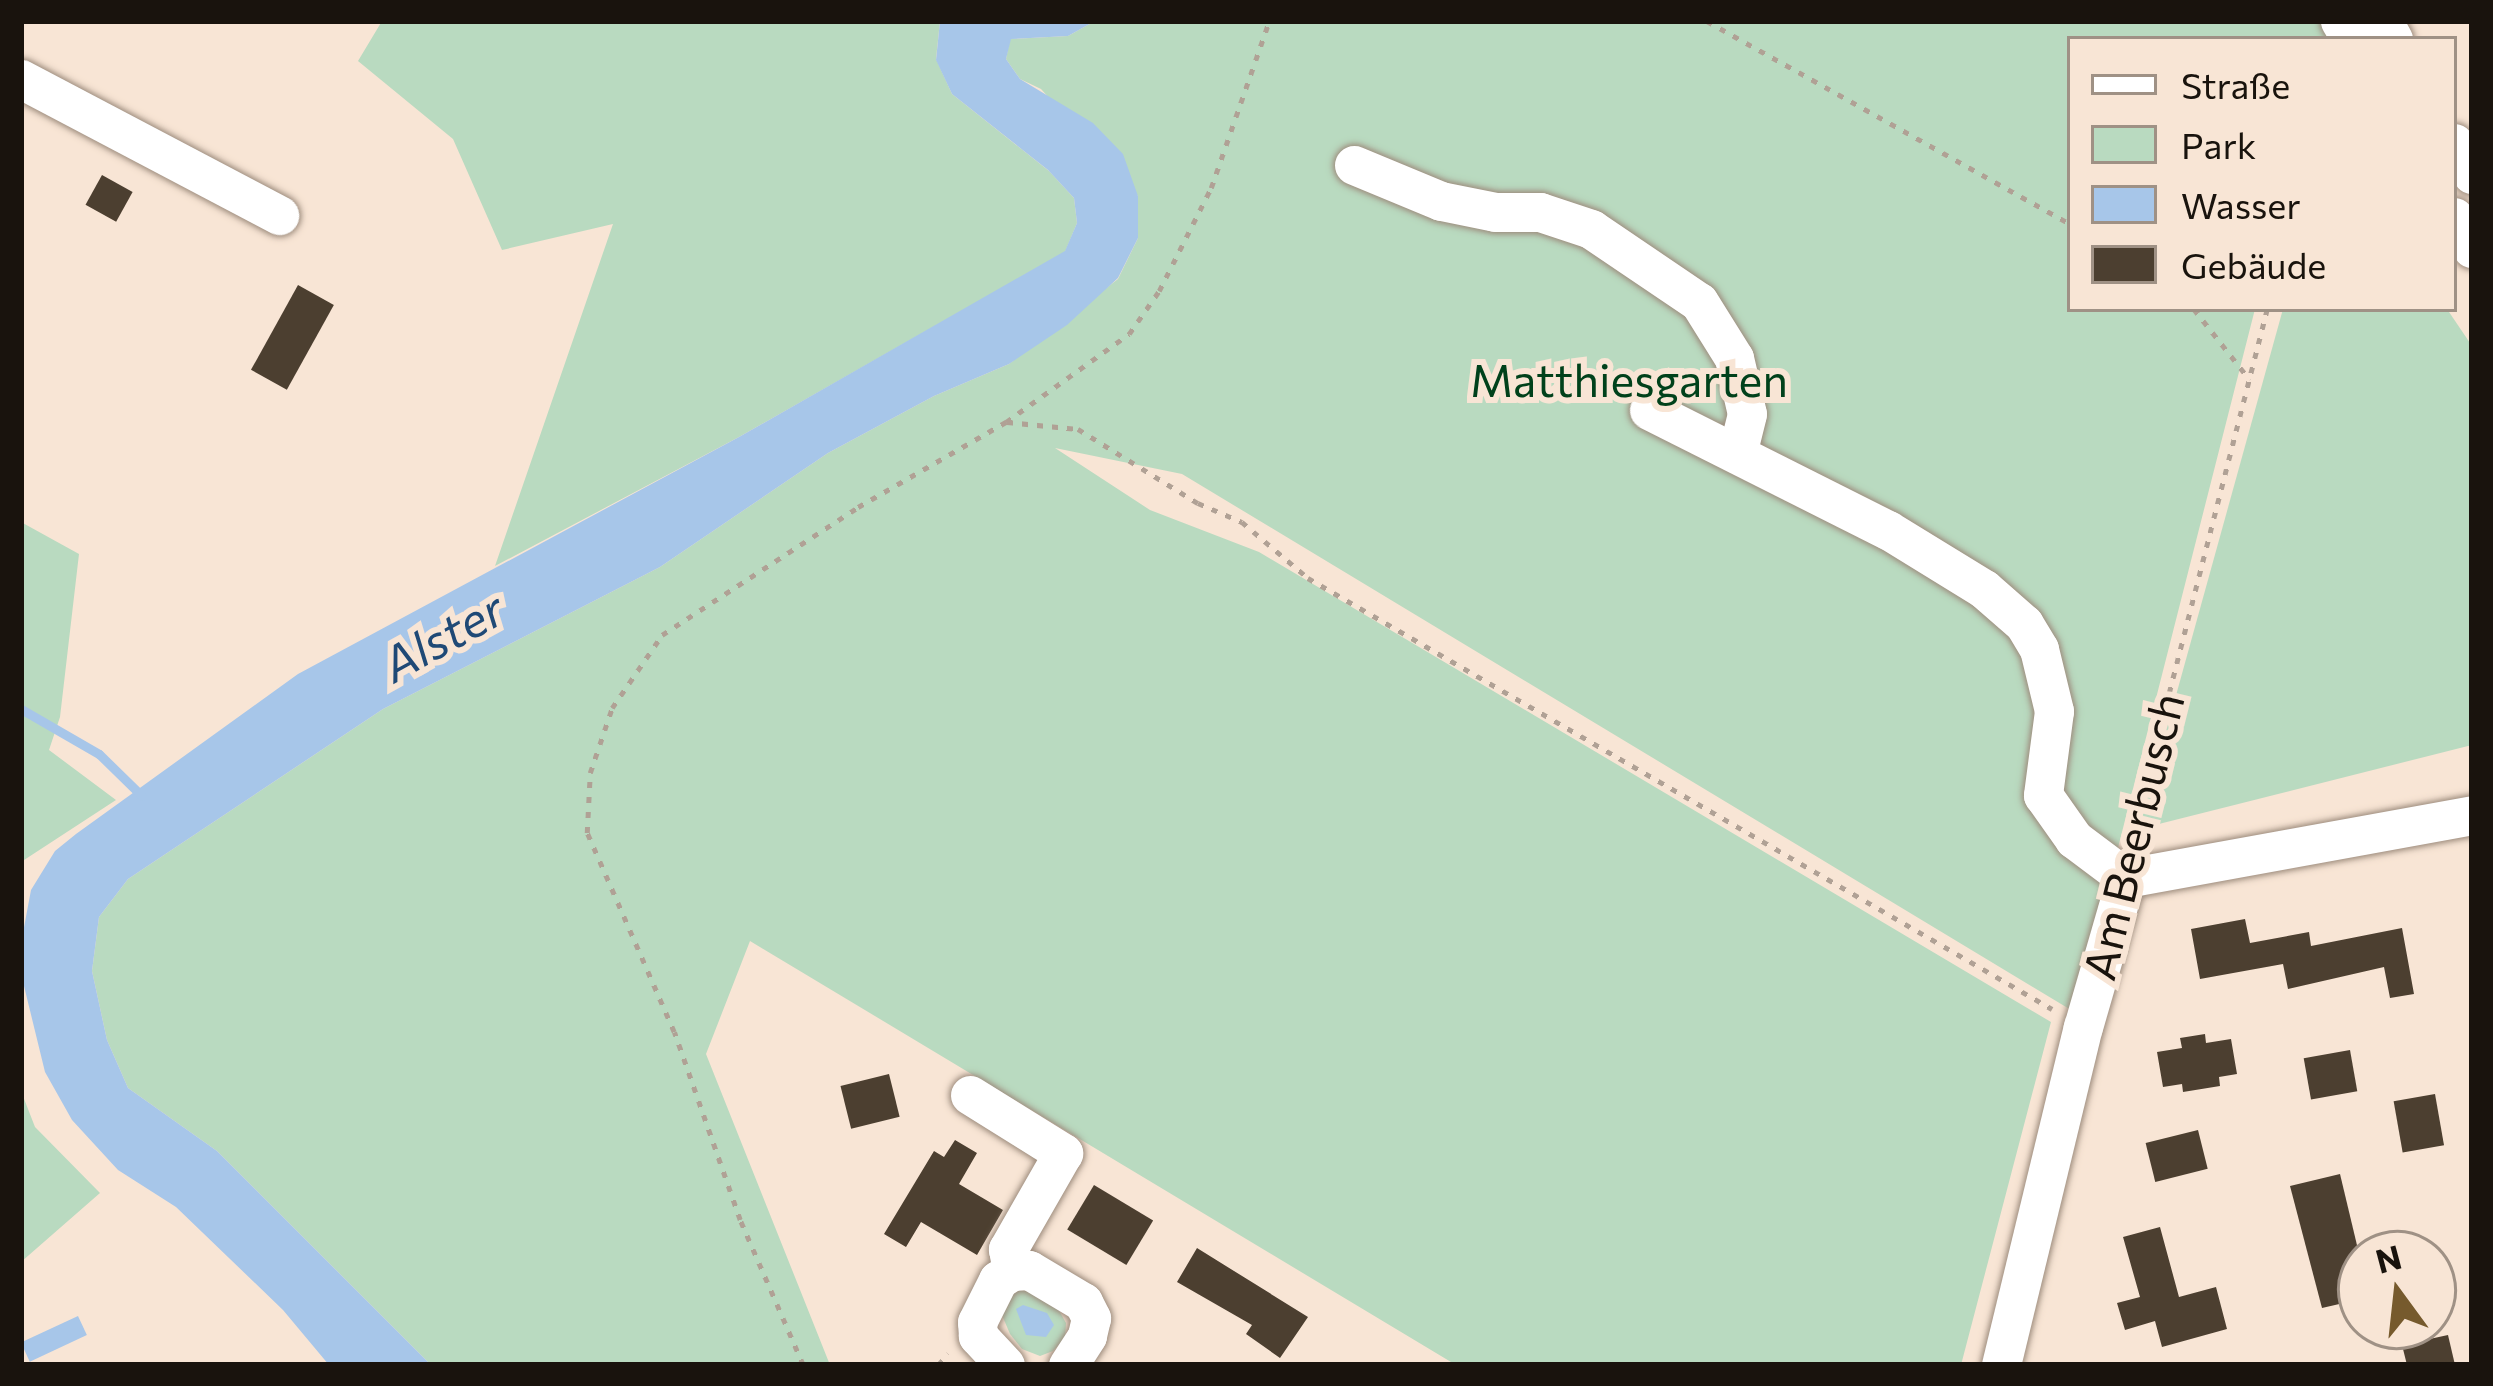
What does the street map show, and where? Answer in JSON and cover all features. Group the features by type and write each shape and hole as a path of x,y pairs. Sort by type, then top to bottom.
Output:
{"street":[{"path":"21,79 279,215"},
{"path":"1354,165 1441,201 1495,212 1540,212 1591,229 1699,302 1734,358 1748,414 1737,454"},
{"path":"1649,410 1888,530 1984,589 2024,624 2039,649 2054,711 2043,795 2074,839 2126,878 2472,814"},
{"name":"Am Beerbusch","path":"2000,1365 2083,1027 2126,878"},
{"path":"970,1095 1063,1153 1008,1249 1012,1270"},
{"path":"1005,1365 978,1336 977,1322 998,1280 1012,1270 1029,1270 1083,1302 1091,1318 1088,1336 1068,1365"}],"path":[{"path":"803,1365 740,1220 674,1032 587,833 590,773 612,708 662,635 857,507 1006,422 1129,334 1159,291 1211,188 1269,21"},
{"path":"1707,21 2067,222"},
{"path":"2196,312 2250,380"},
{"name":"Am Beerbusch","path":"2126,878 2266,312"},
{"path":"1006,422 1078,429 1198,503 1242,522 1308,578 2083,1027"}],"green space":[{"path":"382,21 940,21 936,59 952,94 1049,171 1074,198 1077,223 1065,252 739,437 495,566 613,224 502,250 453,139 358,61"},
{"name":"Matthiesgarten","path":"1095,21 2330,22 2326,36 2067,36 2067,312 2254,312 2076,1013 1182,474 1055,448 1150,510 1259,552 2051,1022 1961,1365 1456,1365 750,941 706,1054 830,1365 431,1365 217,1151 128,1088 107,1040 92,971 99,917 128,879 383,709 660,567 828,453 934,396 1009,364 1118,279 1138,238 1138,196 1041,89 1020,79 1006,59 1010,39 1068,36"},
{"path":"2282,312 2449,312 2472,346 2472,745 2139,829"},
{"path":"21,522 79,554 60,717 49,750 116,800 21,862"},
{"path":"21,1091 35,1127 100,1193 21,1262"},
{"path":"1021,1290 1039,1294 1057,1307 1066,1323 1065,1338 1053,1351 1040,1356 1022,1349 1010,1334 1002,1315 1010,1295"}],"water":[{"name":"Alster","path":"940,21 1095,21 1068,36 1011,39 1006,59 1020,79 1093,123 1123,154 1138,196 1138,238 1118,278 1067,325 1009,364 934,396 828,453 660,567 383,709 128,879 99,917 92,971 107,1040 128,1088 217,1151 431,1365 329,1365 283,1310 176,1207 118,1170 72,1120 45,1072 24,986 22,938 31,890 55,851 76,834 298,674 739,437 1065,251 1077,223 1074,198 1048,170 952,94 936,60"},
{"path":"1023,1305 1047,1313 1054,1325 1046,1337 1026,1335 1016,1309"},
{"path":"78,1316 87,1335 30,1362 21,1343"}],"building":[{"path":"102,175 133,192 116,222 86,205"},
{"path":"298,285 334,305 287,390 251,370"},
{"path":"2245,919 2250,943 2309,932 2311,946 2402,928 2414,994 2390,998 2384,967 2288,989 2283,964 2200,979 2191,929"},
{"path":"2205,1034 2206,1043 2231,1039 2237,1074 2219,1077 2220,1086 2183,1092 2182,1084 2163,1087 2157,1052 2182,1048 2180,1038"},
{"path":"2350,1050 2357,1091 2311,1100 2304,1058"},
{"path":"889,1074 900,1117 851,1129 840,1086"},
{"path":"2435,1094 2444,1145 2403,1153 2394,1101"},
{"path":"2198,1130 2208,1169 2155,1182 2146,1143"},
{"path":"955,1140 977,1153 959,1184 1003,1210 977,1255 921,1222 906,1247 884,1234 934,1151 944,1157"},
{"path":"2340,1174 2353,1230 2337,1230 2337,1305 2322,1308 2290,1186"},
{"path":"1094,1185 1153,1221 1126,1265 1067,1230"},
{"path":"2160,1227 2179,1297 2216,1287 2227,1329 2162,1347 2155,1321 2125,1330 2117,1303 2140,1297 2123,1237"},
{"path":"1197,1248 1308,1317 1280,1358 1246,1334 1252,1325 1177,1282"},
{"path":"2403,1350 2452,1350 2455,1365 2407,1365"}],"waterway":[{"path":"21,709 99,754 142,796"}]}
